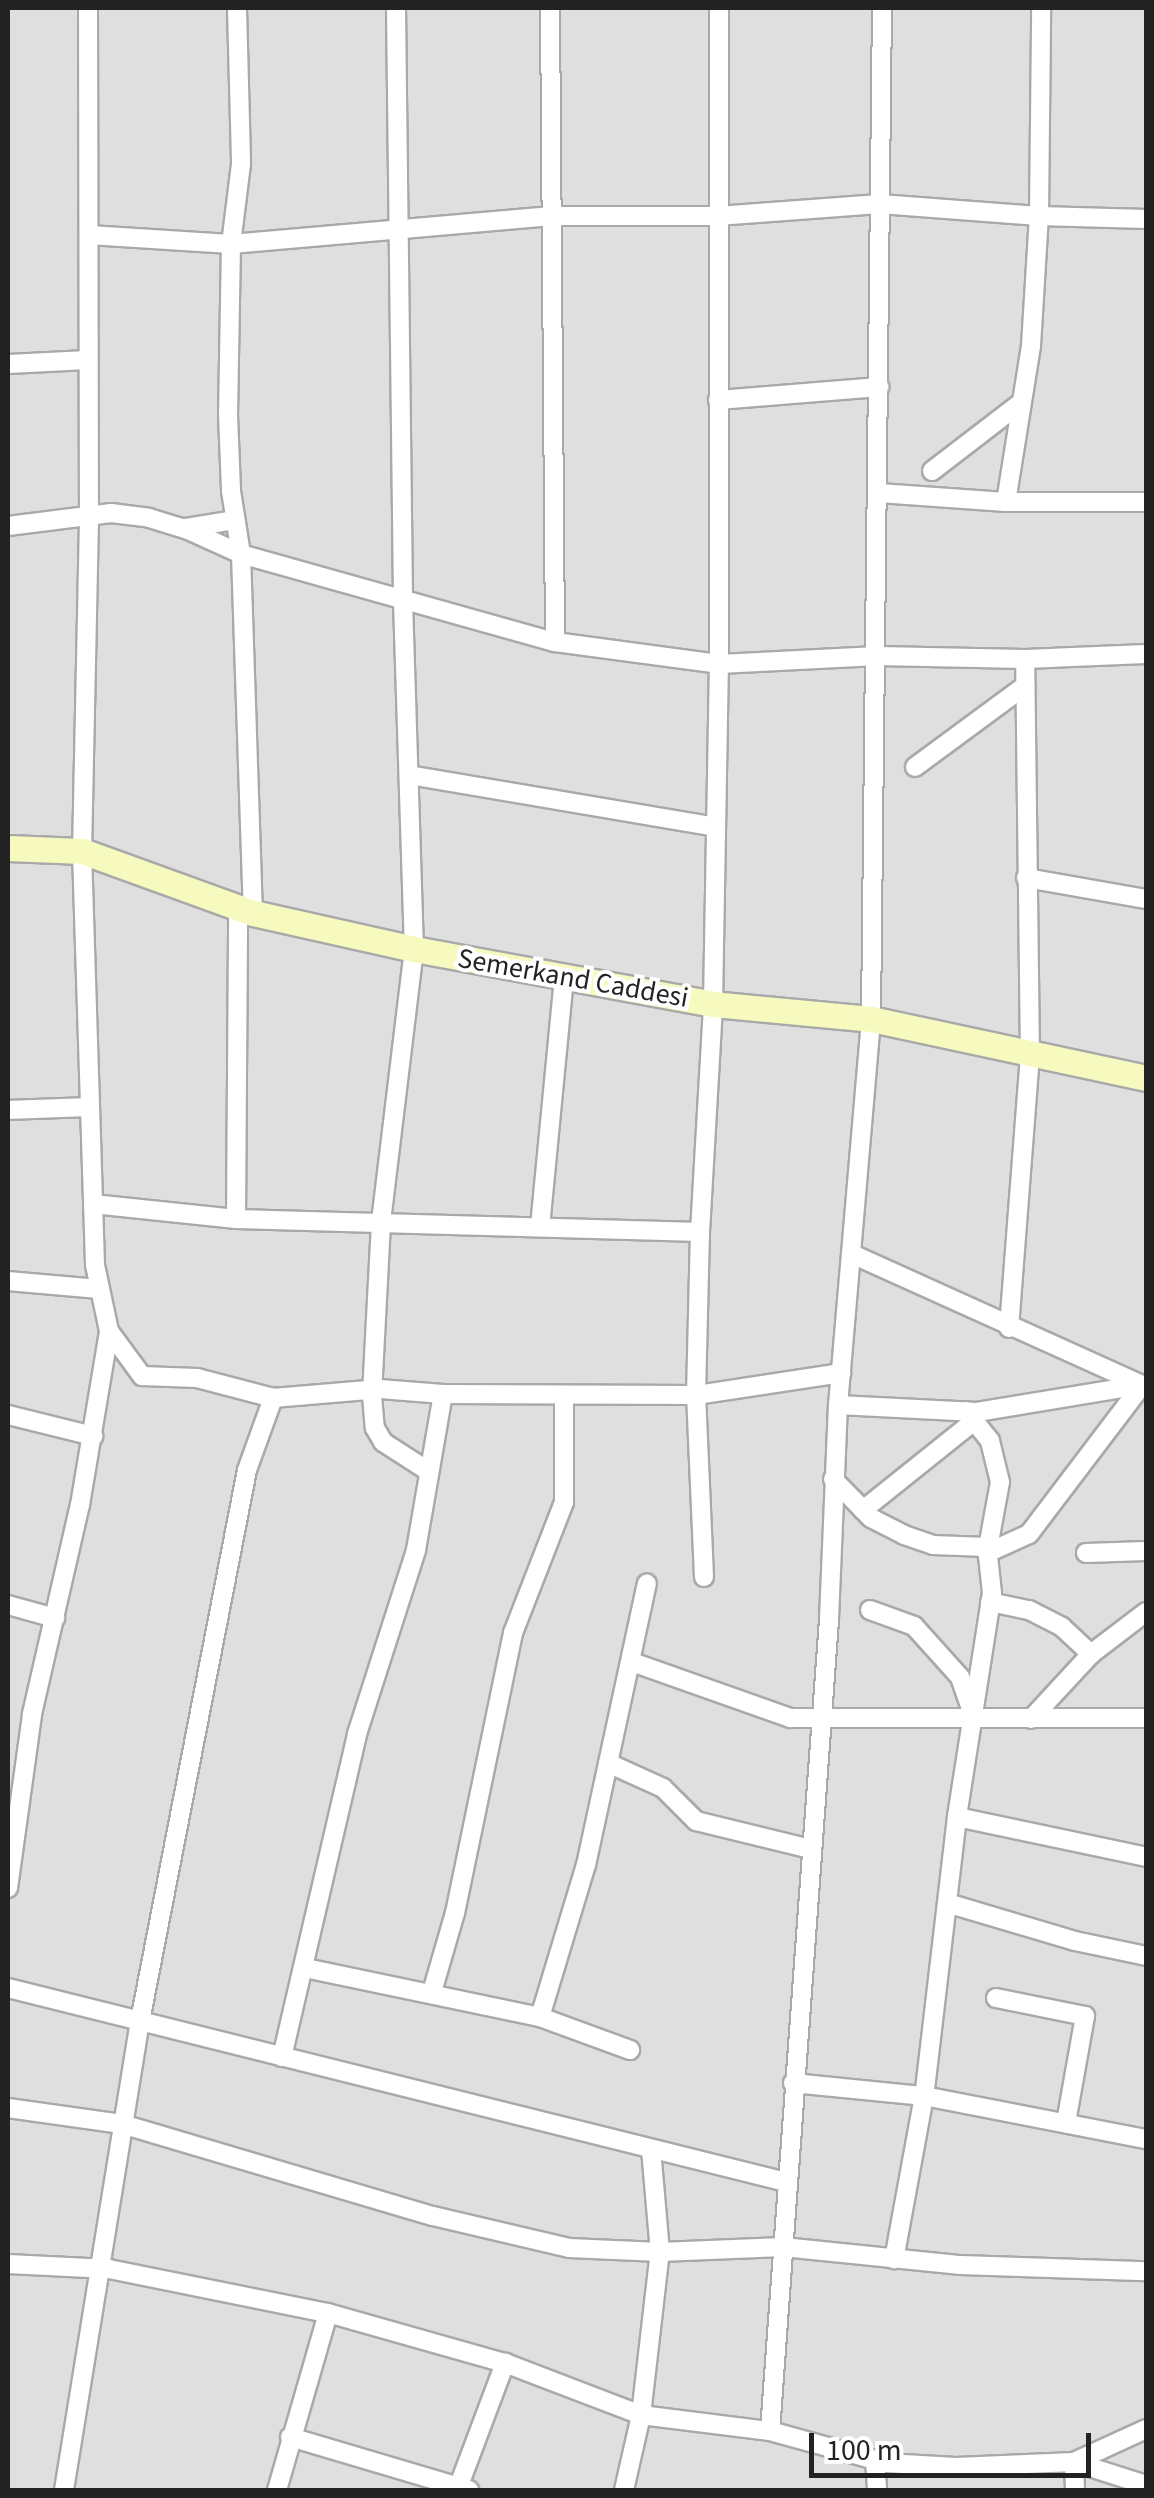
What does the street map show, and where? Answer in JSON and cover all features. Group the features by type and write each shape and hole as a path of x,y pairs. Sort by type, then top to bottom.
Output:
{"street":[{"path":"8,1888 29,1734 93,1436 109,1331 99,1289 93,1204 82,851 89,518 88,8"},
{"path":"236,1219 246,910 241,554 228,415 231,244 240,164 237,8"},
{"path":"396,8 403,600 414,950 380,1223 374,1390 376,1428 383,1442 428,1471"},
{"path":"550,8 555,642"},
{"path":"704,1577 696,1395 700,1232 713,1004 719,664 719,8"},
{"path":"770,2431 821,1720 838,1405 871,1019 878,656 882,8"},
{"path":"1006,502 1032,346 1039,216 1041,8"},
{"path":"89,235 231,244 552,216 717,216 880,204 1039,216 1146,218"},
{"path":"8,364 88,360"},
{"path":"718,400 879,387"},
{"path":"932,471 1022,402"},
{"path":"878,493 1006,502 1146,502"},
{"path":"8,526 111,513 186,528 241,554 555,642 719,664 878,656 1025,659 1146,654"},
{"path":"186,528 236,520"},
{"path":"1009,1328 1030,1056 1025,659"},
{"path":"915,766 1026,686"},
{"path":"409,775 716,827"},
{"name":"Semerkand Caddesi","path":"8,848 82,851 246,910 414,950 713,1004 871,1019 1146,1078"},
{"path":"1026,878 1146,899"},
{"path":"540,1228 564,976"},
{"path":"8,1110 88,1107"},
{"path":"93,1204 236,1219 700,1232"},
{"path":"852,1254 1143,1386"},
{"path":"8,1281 99,1289"},
{"path":"109,1331 142,1376 197,1378 273,1398 374,1390 564,1396 696,1395 841,1374"},
{"path":"838,1405 970,1416 1143,1386"},
{"path":"987,1553 1030,1534 1143,1386"},
{"path":"282,2057 357,1734 416,1550 443,1394"},
{"path":"432,1992 455,1913 513,1634 564,1502 564,1396"},
{"path":"64,2490 140,2021 247,1470 273,1398"},
{"path":"8,1415 93,1436"},
{"path":"863,1510 970,1416"},
{"path":"970,1416 990,1440 1000,1482 987,1553"},
{"path":"833,1480 863,1510 904,1536 933,1544 987,1547 990,1602 957,1817 924,2096 894,2259"},
{"path":"1086,1552 1146,1551"},
{"path":"540,2017 586,1866 647,1584"},
{"path":"990,1602 1029,1610 1062,1627 1092,1654"},
{"path":"8,1605 54,1618"},
{"path":"870,1610 914,1626 960,1677 969,1694 972,1719"},
{"path":"1031,1719 1092,1654 1146,1612"},
{"path":"632,1662 790,1718 1146,1718"},
{"path":"8,1727 29,1734"},
{"path":"608,1763 663,1788 696,1821 811,1849"},
{"path":"957,1817 1146,1856"},
{"path":"947,1902 1075,1941 1146,1956"},
{"path":"304,1968 540,2017 630,2050"},
{"path":"8,1988 786,2182"},
{"path":"996,1998 1085,2016 1066,2123"},
{"path":"793,2083 924,2096 1146,2139"},
{"path":"8,2108 122,2124 433,2216 569,2248 660,2252 783,2247 894,2259 1146,2271"},
{"path":"624,2490 641,2414 660,2252 651,2149"},
{"path":"8,2264 97,2268 328,2312 505,2363 641,2414 770,2431 875,2460 956,2468 1074,2462 1146,2485"},
{"path":"277,2490 328,2312"},
{"path":"290,2437 431,2486 463,2489 505,2363"},
{"path":"1074,2462 1146,2430"},
{"path":"875,2460 877,2490"},
{"path":"1074,2462 1075,2490"}],"shaded area":[{"path":"8,8 1146,8 1146,2490 8,2490"}]}
